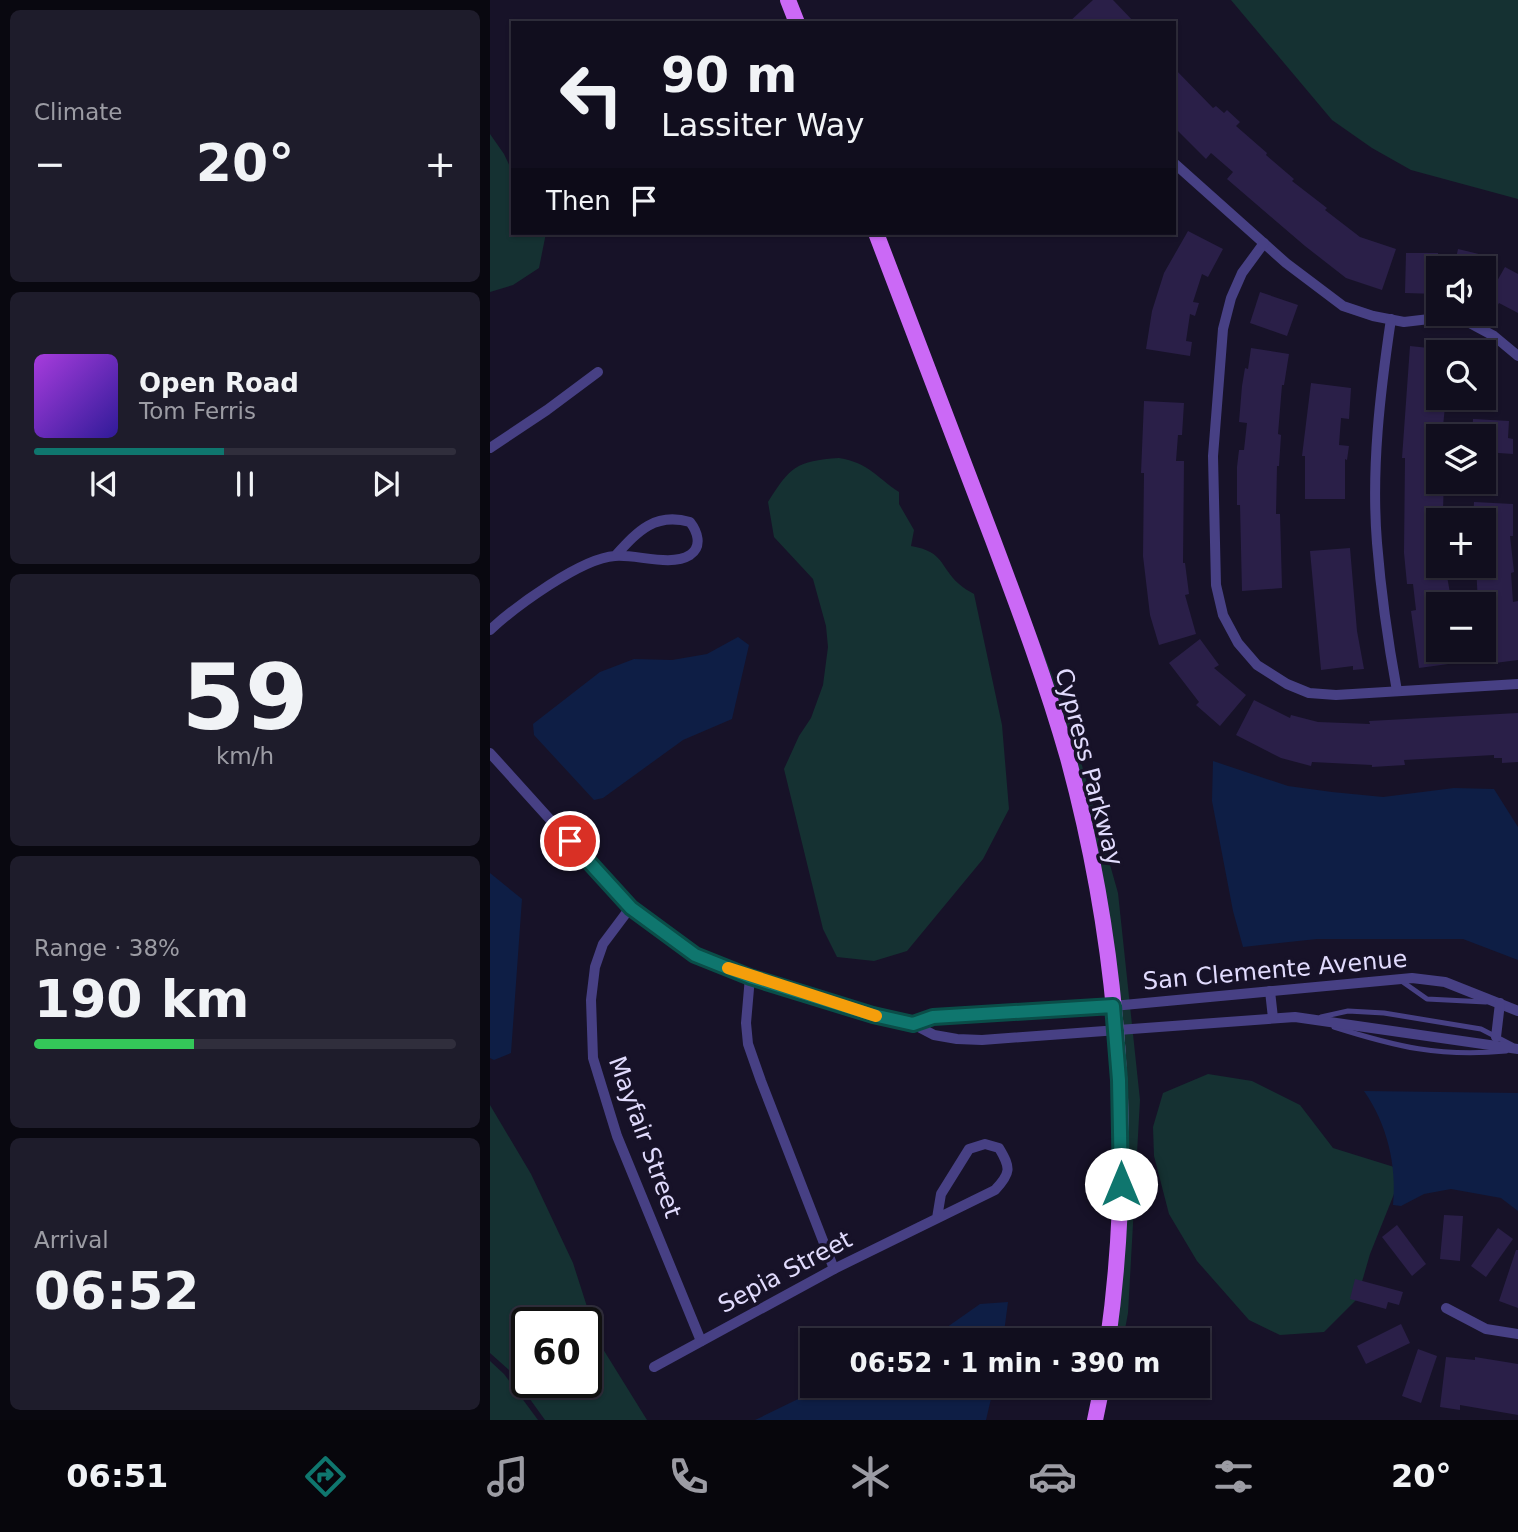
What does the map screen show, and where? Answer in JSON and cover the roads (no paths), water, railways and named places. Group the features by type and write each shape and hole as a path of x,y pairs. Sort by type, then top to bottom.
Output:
{"main road":[{"path":"788,0 796,21"},
{"name":"Cypress Parkway","path":"877,235 1044,680 1067,757 1090,851 1104,934 1119,1080 1121,1184 1109,1328"},
{"path":"1096,1420 1100,1398"}],"street":[{"path":"1176,165 1317,288 1343,306 1404,322 1438,318 1468,322 1494,336 1518,356"},
{"path":"1264,243 1242,274 1231,298 1223,330 1213,456 1216,585 1223,615 1238,643 1257,665 1287,684 1309,693 1336,695 1518,684"},
{"path":"1391,319 1376,453 1377,541 1387,639 1397,691"},
{"path":"490,448 597,372"},
{"path":"490,630 536,593 599,559 617,555 681,559 693,553 698,544 696,531 690,522 675,517 658,520 634,535 617,555"},
{"name":"San Clemente Avenue","path":"490,752 631,908 695,955 750,977 873,1015 913,1024 934,1035 982,1040 1273,1018 1311,1019 1518,1049"},
{"name":"Mayfair Street","path":"631,908 603,944 595,967 591,1000 593,1058 617,1136 701,1341"},
{"path":"750,977 746,1023 748,1044 834,1269"},
{"name":"San Clemente Avenue","path":"913,1024 933,1017 1113,1006 1412,978 1445,982 1518,1011"},
{"path":"1270,991 1273,1018"},
{"path":"1496,1037 1500,1003"},
{"name":"Sepia Street","path":"654,1367 834,1269 995,1191 1006,1178 1008,1163 999,1148 985,1144 969,1149 941,1194 937,1217"},
{"path":"1446,1308 1486,1329 1518,1334"}],"lane":[{"path":"1398,979 1427,999 1500,1003"},
{"path":"1311,1019 1348,1011 1384,1013 1481,1029 1518,1049"}],"water":[{"path":"738,637 749,645 732,719 683,740 603,798 594,800 534,735 533,724 600,672 634,659 672,660 707,654"},
{"path":"1213,761 1288,786 1332,792 1383,797 1454,788 1494,789 1518,827 1518,960 1463,939 1317,939 1243,947 1233,911 1212,801"},
{"path":"490,873 522,899 511,1053 494,1060 490,1058"},
{"path":"1364,1091 1518,1093 1518,1211 1501,1198 1451,1189 1424,1194 1401,1206 1393,1205 1389,1145 1379,1117"},
{"path":"1008,1302 1005,1328 946,1328 980,1304"},
{"path":"800,1398 991,1398 986,1420 755,1420"}]}
